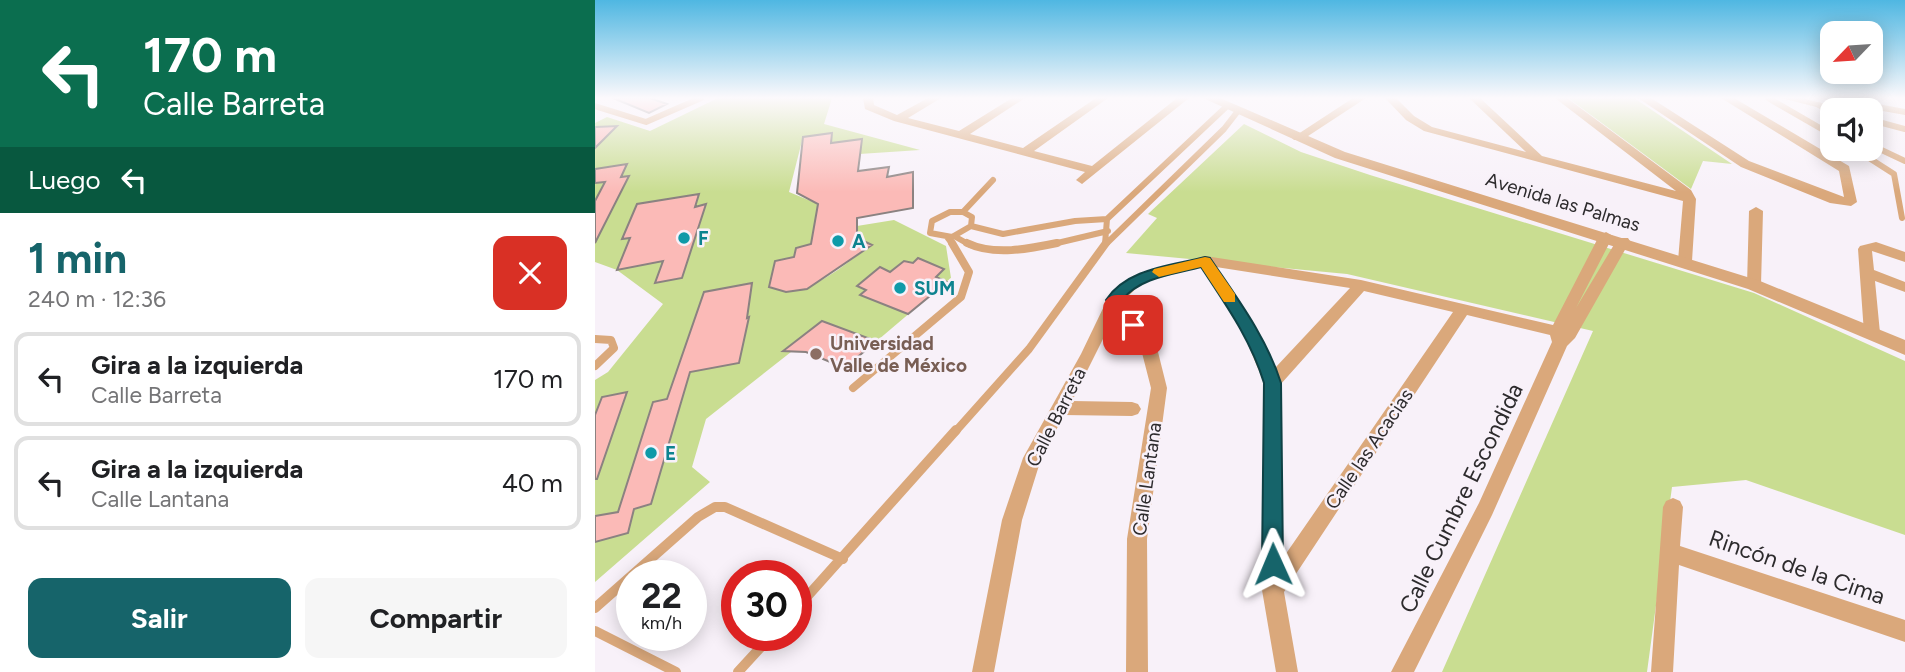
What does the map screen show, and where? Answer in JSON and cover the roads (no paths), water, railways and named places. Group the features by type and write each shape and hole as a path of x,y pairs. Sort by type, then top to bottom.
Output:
{"street":[{"path":"935,129 1093,170"},
{"path":"959,136 970,129"},
{"path":"1025,152 1058,129"},
{"path":"1082,180 1144,129"},
{"name":"Avenida las Palmas","path":"1279,129 1403,175 1615,239 1754,285 1905,348"},
{"path":"1298,138 1312,129"},
{"path":"1432,129 1690,199"},
{"path":"1509,129 1541,158"},
{"path":"1603,129 1655,167 1690,199"},
{"path":"1691,129 1745,164 1835,200 1851,201 1848,173 1842,167 1779,129"},
{"path":"1685,261 1690,199"},
{"path":"1754,285 1756,211"},
{"name":"Calle Cumbre Escondida","path":"1402,672 1449,585 1562,336 1615,239"},
{"path":"1872,333 1866,247 1876,246 1905,257"},
{"path":"1205,261 1254,337 1264,356 1272,383 1273,590 1287,672"},
{"name":"Calle Barreta","path":"983,672 1012,520 1032,458 1114,300 1137,279 1205,261 1361,285 1464,308 1562,336"},
{"path":"1867,273 1905,288"},
{"path":"1272,383 1361,285"},
{"name":"Calle Lantana","path":"1114,300 1149,348 1159,388 1137,539 1137,672"},
{"name":"Calle las Acacias","path":"1273,590 1464,308"},
{"path":"1059,408 1132,409"},
{"path":"1661,672 1672,553 1673,507"},
{"name":"Rincón de la Cima","path":"1672,553 1905,631"}],"lane":[{"path":"951,237 971,226 1003,234 1075,221 1107,219 1210,129"},
{"path":"812,592 1029,349 1105,244 1206,147 1219,129"},
{"path":"1883,150 1905,160"},
{"path":"1873,161 1896,176 1902,218"},
{"path":"963,212 993,180"},
{"path":"1131,198 1146,203"},
{"path":"971,226 972,218 963,212 942,214 929,225 934,236 951,237 970,245 1002,250 1118,230"},
{"path":"1105,244 1107,219"},
{"path":"853,388 961,297 968,286 970,271 951,237"},
{"path":"595,339 611,340 614,348 595,366"},
{"path":"595,608 698,517 715,507 725,507 843,559"},
{"path":"595,631 676,672"},
{"path":"738,672 757,651"}],"place":[{"name":"F","path":"684,238"},
{"name":"A","path":"838,241"},
{"name":"SUM","path":"900,288"},
{"name":"Universidad Valle de México","path":"816,354"},
{"name":"E","path":"651,453"}]}
